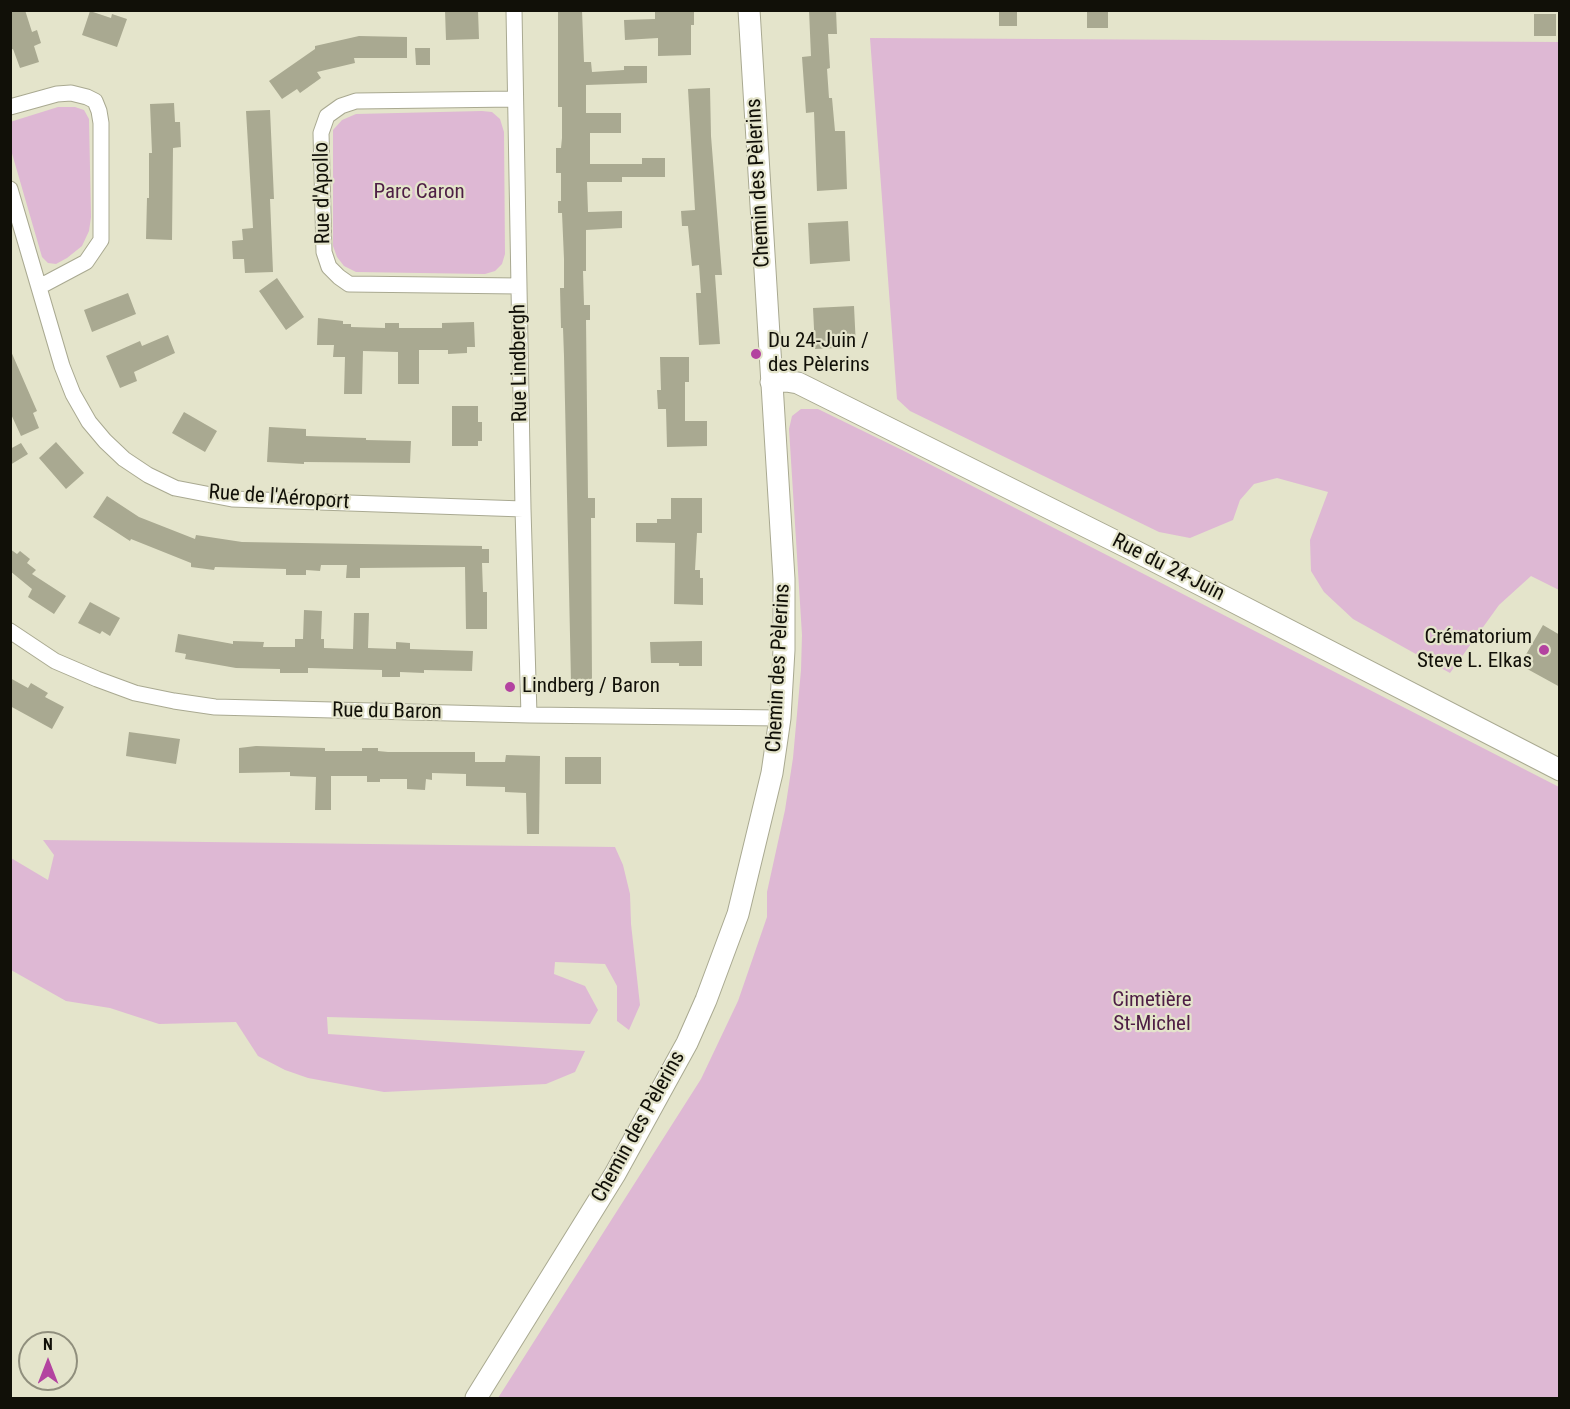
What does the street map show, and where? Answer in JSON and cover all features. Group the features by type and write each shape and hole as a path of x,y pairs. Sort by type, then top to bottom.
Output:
{"street":[{"name":"Rue Lindbergh","path":"514,10 529,716"},
{"name":"Chemin des Pèlerins","path":"476,1398 615,1174 687,1043 706,1000 738,914 772,773 780,718 784,650 784,579 749,10"},
{"path":"10,107 57,94 71,93 87,97 95,102 99,111 101,240 86,262 39,287"},
{"name":"Rue d'Apollo","path":"515,99 356,101 341,106 327,116 321,133 324,252 329,267 339,277 350,284 519,286"},
{"name":"Rue de l'Aéroport","path":"10,189 62,366 73,394 89,422 105,441 124,459 147,475 174,488 232,499 523,508"},
{"name":"Rue du 24-Juin","path":"771,382 798,383 1145,556 1560,770"},
{"name":"Rue du Baron","path":"10,631 55,661 96,679 135,693 215,707 529,716 780,718"}],"green space":[{"path":"870,38 1559,42 1559,590 1531,576 1499,605 1450,673 1353,619 1324,592 1311,571 1310,540 1328,492 1277,478 1254,484 1240,500 1233,520 1190,538 1159,532 910,411 897,399"},
{"path":"58,107 75,107 84,110 89,119 91,217 89,231 82,246 56,264 48,263 42,257 11,150 10,122"},
{"name":"Parc Caron","path":"492,112 500,119 504,132 505,254 502,264 495,271 485,274 356,272 344,266 333,246 333,130 342,120 356,114"},
{"name":"Cimetière St-Michel","path":"801,409 818,409 902,450 1559,787 1559,1398 498,1398 701,1079 738,1001 767,917 767,892 785,810 793,758 801,670 802,635 789,429 792,416"},
{"path":"43,840 615,847 623,865 630,894 640,1005 629,1030 617,1021 617,986 605,964 555,962 554,974 585,986 598,1010 590,1024 327,1017 328,1034 585,1051 575,1072 546,1084 384,1092 308,1078 285,1070 258,1056 236,1022 159,1024 110,1008 66,1001 11,970 11,858 48,880 54,855"}],"building":[{"path":"10,10 25,10 32,32 37,30 41,43 34,46 39,62 20,68 13,49 10,50"},
{"path":"445,10 478,10 479,39 446,40"},
{"path":"558,10 582,10 584,62 591,62 592,72 624,70 624,66 647,66 647,83 586,85 586,113 621,113 621,133 590,133 590,164 642,164 642,158 665,158 665,177 622,177 622,182 587,182 588,212 622,211 622,228 586,230 586,271 583,271 584,305 590,305 590,320 586,320 588,498 595,498 595,518 591,518 592,682 571,682 564,356 560,288 564,288 564,259 562,213 558,213 558,201 561,201 561,173 556,173 556,148 561,148 562,138 562,107 558,107"},
{"path":"655,10 694,10 694,25 691,25 691,55 658,56 658,38 625,40 624,20 655,19"},
{"path":"809,10 836,10 837,34 828,34 830,68 827,69 835,131 845,131 847,189 817,191 814,112 806,113 802,57 811,56"},
{"path":"999,10 1017,10 1017,26 999,26"},
{"path":"1087,10 1108,10 1108,28 1087,28"},
{"path":"90,11 111,18 112,14 127,19 117,47 82,35"},
{"path":"1534,14 1556,14 1556,36 1534,36"},
{"path":"359,36 407,37 407,58 354,58 355,63 317,72 321,78 300,93 297,89 282,99 269,81 315,49 315,46"},
{"path":"415,48 430,48 430,65 416,65"},
{"path":"710,88 711,136 722,275 715,275 720,344 699,345 696,293 701,293 699,265 692,266 688,226 682,226 681,211 695,210 688,89"},
{"path":"174,103 175,122 180,122 181,147 173,148 172,240 146,239 149,153 152,153 150,104"},
{"path":"270,110 274,199 270,199 273,272 245,273 244,259 233,259 232,241 243,240 242,229 253,228 246,111"},
{"path":"848,221 850,261 810,264 808,223"},
{"path":"277,278 304,317 286,330 259,291"},
{"path":"128,293 136,314 92,332 84,310"},
{"path":"854,306 856,347 815,349 813,308"},
{"path":"318,318 343,321 343,324 351,324 351,327 385,328 385,323 399,323 399,328 442,328 442,323 474,322 475,347 467,347 467,353 448,354 448,350 419,350 419,384 398,384 398,352 363,351 362,394 344,394 345,357 333,357 334,345 317,345"},
{"path":"168,335 175,353 134,372 137,381 120,388 106,356 140,341 142,346"},
{"path":"10,349 37,411 33,413 39,428 21,436 10,412"},
{"path":"660,357 689,357 689,382 685,382 685,421 707,421 707,446 667,447 666,409 658,409 657,390 661,390"},
{"path":"452,406 478,406 478,422 482,422 482,441 478,441 478,446 452,446"},
{"path":"184,412 217,431 205,452 172,433"},
{"path":"269,427 306,429 306,436 411,441 410,463 267,462"},
{"path":"56,442 84,473 66,489 39,458"},
{"path":"21,443 28,454 10,465 10,449"},
{"path":"107,496 139,517 195,539 196,535 242,542 482,546 482,549 489,549 489,563 482,563 483,592 487,592 487,629 466,629 465,567 360,568 360,578 346,578 347,565 321,565 320,571 306,570 306,575 286,575 286,569 215,567 214,570 191,567 191,563 131,539 130,541 93,517"},
{"path":"671,498 702,498 702,533 697,533 695,570 700,570 700,578 703,578 703,605 674,604 675,543 636,542 636,523 657,523 657,519 671,519"},
{"path":"10,549 17,554 20,551 30,559 27,563 36,570 32,574 66,596 54,614 28,597 32,589 10,571"},
{"path":"90,602 120,618 110,636 102,631 100,634 78,623"},
{"path":"304,610 322,611 321,639 324,639 324,648 353,649 354,613 369,613 368,648 396,649 396,642 410,643 410,649 473,651 472,671 400,672 400,677 382,677 382,670 308,668 308,673 280,673 280,669 236,668 185,659 186,654 175,652 178,634 233,644 233,641 264,642 263,647 295,647 295,639 303,639"},
{"name":"Crématorium Steve L. Elkas","path":"1543,625 1560,635 1560,687 1520,665"},
{"path":"702,641 702,666 651,663 650,642"},
{"path":"10,678 28,688 31,683 48,693 45,697 64,707 52,729 10,706"},
{"path":"129,732 180,739 176,764 126,756"},
{"path":"256,746 325,748 325,751 362,751 362,748 378,748 378,751 388,752 475,752 475,762 505,762 506,755 540,756 539,834 527,834 526,793 505,792 505,787 466,786 466,774 432,773 432,780 426,779 425,790 407,789 407,779 380,779 380,782 367,782 367,776 331,776 331,810 315,810 316,777 290,776 290,772 239,773 239,748"},
{"path":"565,757 601,757 601,784 565,784"}],"place":[{"name":"Du 24-Juin / des Pèlerins","path":"756,354"},
{"name":"Crématorium Steve L. Elkas","path":"1544,650"},
{"name":"Lindberg / Baron","path":"510,687"}]}
